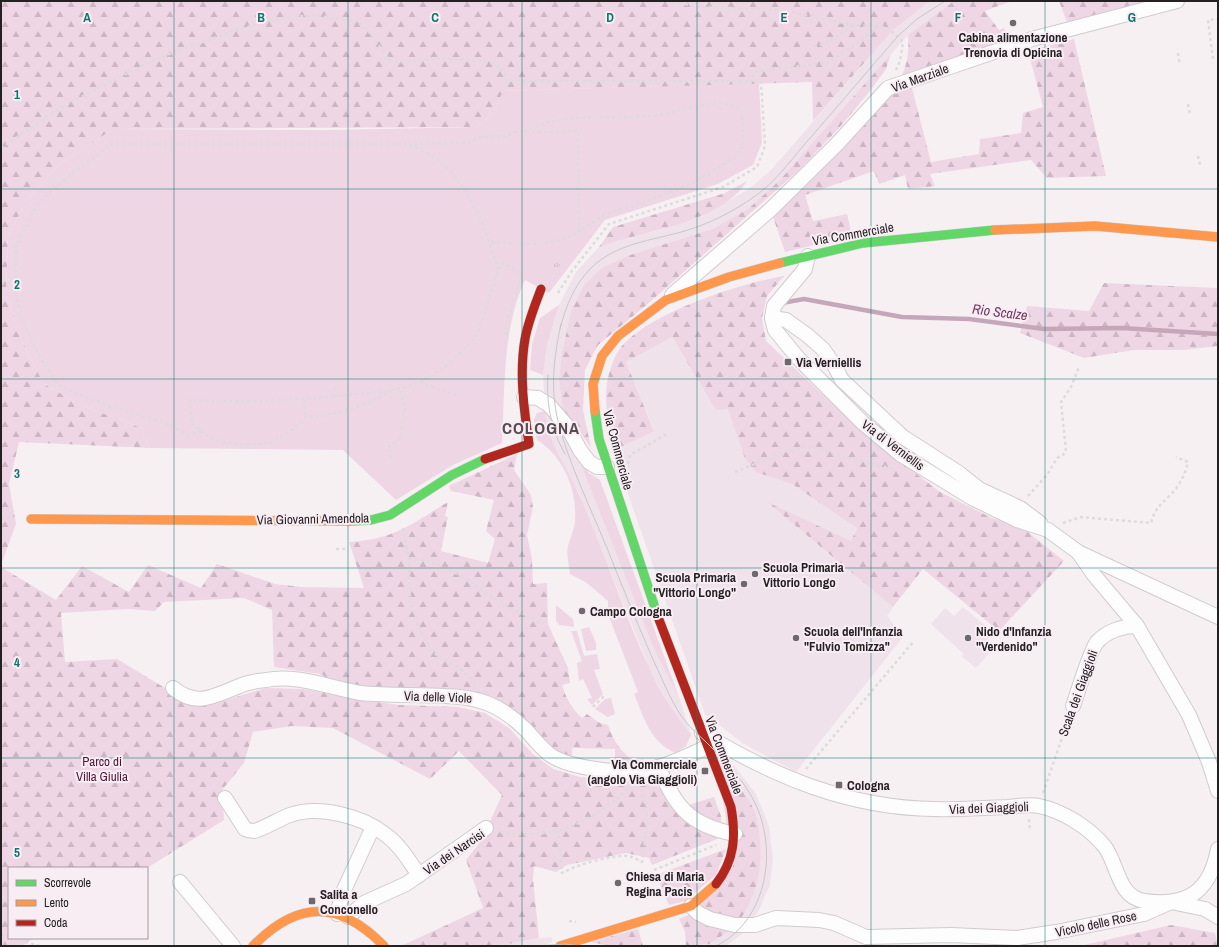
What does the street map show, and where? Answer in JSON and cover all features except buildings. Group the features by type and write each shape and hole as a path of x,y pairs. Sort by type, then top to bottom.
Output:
{"main road":[{"name":"Via Commerciale","path":"560,946 691,906 705,896 725,873 733,854 735,836 731,807 707,748 653,603 607,468 594,418 593,398 596,371 602,356 618,336 666,300 729,277 863,243 894,239 1061,226 1125,228 1218,237"},
{"name":"Via Giovanni Amendola","path":"31,519 338,521 375,519 390,515 400,510 449,477 483,459 510,447 529,444 524,397 525,340 533,309 541,289"},
{"path":"254,946 272,926 284,919 298,914 325,912 342,916 366,928 384,946"}],"street":[{"name":"Via Marziale","path":"666,300 770,210 837,144 888,88 1032,39 1177,1"},
{"path":"772,318 774,306 805,268 808,256"},
{"name":"Via di Verniellis","path":"1048,530 1018,520 972,498 900,454 863,423 798,358 775,330 772,318 786,320 807,335 823,349 842,380 903,437 959,473 979,489 1020,508 1078,552 1218,617"},
{"path":"524,397 538,398 549,405 567,426 580,450 589,462 597,467 607,468"},
{"path":"1078,552 1094,575 1137,626 1189,714 1209,762 1218,792"},
{"name":"Scala dei Giaggioli","path":"1073,706 1097,642 1116,630 1126,626 1137,626"},
{"name":"Via delle Viole","path":"173,688 188,698 198,700 217,696 238,686 267,680 288,679 380,695 444,696 481,700 503,711 523,727 549,754 569,764 633,771 658,767 707,748"},
{"name":"Via dei Giaggioli","path":"702,733 738,755 795,782 860,802 890,807 946,810 1038,806 1078,823 1097,839 1111,857 1121,885 1129,893 1143,900 1171,902 1187,899 1197,891 1210,874 1218,849"},
{"path":"658,767 673,798 682,810 714,830 735,836"},
{"name":"Via dei Narcisi","path":"225,798 245,829 254,831 297,813 314,811 331,812 346,816 386,834 401,849 419,875"},
{"path":"342,916 344,890 373,827"},
{"name":"Via dei Narcisi","path":"342,916 419,875 486,828"},
{"path":"180,882 232,946"},
{"path":"1171,902 1204,909 1218,917"},
{"name":"Vicolo delle Rose","path":"691,906 698,914 710,919 735,925 749,926 776,918 819,920 834,923 866,937 951,935 1017,938 1056,932 1144,914 1171,902"}],"path":[{"path":"660,1 703,7 780,10 854,25 887,27 893,30 903,42 900,61"},
{"path":"684,4 688,1"},
{"path":"1,148 58,109 152,60 236,30 251,28 281,18 315,15 357,22 367,29 390,61 400,62 442,58 489,62 504,72 507,81 761,81 765,146 757,167 722,186 609,224 572,272 557,296"},
{"path":"1213,59 1208,20 1217,19"},
{"path":"814,46 825,44 854,25"},
{"path":"750,81 756,72 762,69 791,68 827,63 857,44 877,26"},
{"path":"1178,53 1180,65"},
{"path":"1188,104 1190,114"},
{"path":"489,242 548,243 567,239 605,214 637,205 690,184 735,158 743,145 742,111 730,105 707,105 650,116 559,119 534,126 524,131"},
{"path":"201,431 189,435 161,422 103,404 59,386 37,352 21,316 15,290 16,247 37,204 76,170 93,159 110,144 467,143 481,138 506,136 515,132 524,131 578,131 579,232"},
{"path":"406,144 431,155 450,172 464,189 489,242 498,270"},
{"path":"1198,156 1200,165"},
{"path":"392,391 271,402 190,400 192,424 211,438 223,442 249,444 269,443 300,424 306,417 328,416 421,381 446,365 474,339 478,333 498,270 503,263 518,271 522,277 508,315 505,333 509,334"},
{"path":"1020,508 1047,475 1056,458 1066,451 1061,402 1071,387 1079,367"},
{"path":"421,381 428,386 456,396"},
{"path":"335,388 336,396"},
{"path":"392,458 388,447 400,438 405,410 400,388"},
{"path":"304,400 306,417"},
{"path":"628,464 630,455 669,433"},
{"path":"735,472 787,451 804,447 818,448 842,457 902,471"},
{"path":"1048,530 1081,517 1151,523 1154,511 1171,495 1185,474 1188,462 1176,457"},
{"path":"400,510 409,559 410,602 422,636 434,653 459,668 472,680 481,700"},
{"path":"336,549 346,549"},
{"path":"409,559 419,559 438,566 523,614 544,623"},
{"path":"795,782 914,641"},
{"path":"593,707 604,696"},
{"name":"Scala dei Giaggioli","path":"1045,785 1073,706"},
{"path":"558,830 562,872 572,867 624,856 634,857 642,862 647,825 646,809 639,779"},
{"name":"Via dei Narcisi","path":"486,828 519,834 558,830 585,821 611,804 634,783"},
{"path":"654,870 735,836"},
{"path":"17,939 39,946"}],"shaded area":[{"path":"930,1 954,1 908,35 804,154 779,181 748,209 712,229 630,255 603,267 559,381 563,411 544,394 543,375 547,345 559,305 576,272 599,247 622,238 653,232 689,220 711,211 749,189 771,170 893,30"},
{"name":"Scuola Primaria Vittorio Longo","path":"671,336 716,409 728,408 745,459 756,471 792,484 857,527 851,542 769,503 893,607 887,616 903,637 796,772 744,744 705,714 613,451 654,430 626,362"},
{"path":"545,411 567,439 579,460 654,649 680,700 691,735 673,711 652,675 578,491 553,446 547,427"},
{"name":"Nido d'Infanzia \"Verdenido\"","path":"963,607 993,632 984,644 991,651 976,668 962,657 964,654 931,624 945,608 954,616"},
{"path":"712,743 736,768 756,794 769,826 773,859 770,885 759,910 751,922 739,922 752,805 717,760"},
{"path":"732,929 744,932 726,946 704,946"},
{"path":"552,937 552,942 542,946 497,946 524,940"}],"green space":[{"path":"1,1 930,1 893,30 813,121 812,82 503,91 493,114 476,127 113,129 60,164 28,199 8,235 6,296 26,350 44,384 81,405 141,428 150,448 19,442 9,484 16,524 1,565"},
{"path":"954,1 1012,1 985,11 999,30 1004,28 1009,40 901,77 908,57 908,35"},
{"path":"1059,1 1148,1 1067,22"},
{"path":"1074,39 1106,176 1047,178 1031,160 930,174 935,186 908,189 905,175 879,184 874,171 805,195 813,221 847,214 852,236 785,252 772,214 886,99 911,84 931,162 979,154 980,139 1021,133 1023,113 1043,107 1028,51"},
{"path":"891,54 886,69 870,91 840,127 798,171 650,302 598,345 585,370 583,410 591,448 573,422 563,411 559,381 562,353 571,311 584,285 603,267 630,255 712,229 748,209 779,181"},
{"path":"759,83 762,143 753,165 718,184 605,220 549,293 525,280 512,319 508,339 502,443 453,465 396,500 343,450 150,448 141,428 81,405 44,384 26,350 6,296 8,235 28,199 60,164 113,129 327,130 476,127 493,114 503,91"},
{"path":"747,181 735,195 719,207 700,216 680,224 599,247 613,227 725,193"},
{"path":"551,252 563,259 554,276 541,269"},
{"path":"784,276 767,296 762,318 766,341 859,429 940,492 992,518 1024,529 1064,561 999,631 923,569 893,607 767,502 851,541 857,528 792,484 756,472 745,459 728,409 716,410 672,337 626,362 654,431 613,451 608,424 606,396 608,378 612,363 619,350 632,337 650,324 695,302 744,285"},
{"path":"1104,283 1218,288 1218,346 1184,350 1134,350 1084,358 1020,333 1027,306 1089,311"},
{"path":"559,305 547,345 543,375 530,370 532,344 540,318"},
{"path":"545,411 553,443 588,515 642,652 660,690 691,735 686,746 675,753 659,742 645,720 634,694 638,692 608,614 608,601 587,583 570,574 567,549 575,523 574,496 571,485 561,464 546,447 537,440 534,419 537,413"},
{"name":"Parco di Villa Giulia","path":"517,454 514,470 531,495 533,507 527,535 532,559 533,584 547,583 548,624 568,668 570,683 562,685 565,694 578,715 582,718 587,714 600,723 608,725 615,741 625,754 634,762 643,759 647,765 615,766 615,749 572,748 572,763 562,759 500,704 340,684 320,674 274,667 272,610 244,598 164,602 155,611 128,609 61,613 65,662 117,659 195,706 219,702 266,688 303,689 360,700 400,705 458,707 485,713 509,728 533,754 553,769 580,777 654,783 679,808 714,797 721,816 722,837 652,865 649,858 626,853 567,865 556,872 534,866 533,879 539,938 497,946 401,946 483,908 466,860 481,841 502,795 459,751 430,779 333,728 292,726 253,732 244,763 222,790 224,820 148,867 8,867 8,939 32,939 22,946 1,946 1,567 56,600 82,566 129,592 148,565 201,588 217,564 275,584 302,587 364,588 349,542 379,538 402,530 448,502 445,516 448,517 441,551 488,563 495,539 486,531 494,500 451,491 449,486"},
{"path":"579,460 589,473 600,480 680,700 654,649"},
{"path":"556,605 573,619 574,627 559,625 556,621"},
{"path":"589,627 596,643 596,650 586,651 581,629"},
{"path":"571,631 577,631 584,656 597,654 600,669 594,670 603,694 592,705 587,699 592,698 583,679 579,681 577,663 582,661"},
{"path":"611,698 615,714 608,717 595,709 605,699"},
{"path":"717,760 751,804 759,831 759,873 750,902 739,922 711,916 699,907 733,867"},
{"path":"726,849 716,875 685,901 669,905 656,875"},
{"path":"691,914 732,929 709,944 686,946 685,932 679,919"},
{"path":"1171,925 1215,933 1218,946 1080,946"},
{"path":"638,929 643,946 611,946 590,942"}],"waterway":[{"name":"Rio Scalze","path":"782,303 804,299 902,317 969,319 1044,329 1122,328 1218,334"}],"tram line":[{"path":"560,329 571,296 580,281 591,268 602,259 626,247 681,232 711,221 735,209 766,188 780,174 898,36 917,19 945,1"},
{"path":"561,324 556,348 554,396 562,437 574,469 645,642 677,710 693,730 721,757 747,788 760,815 765,833 766,871 762,890 755,907 745,922 732,936 716,946"},
{"path":"548,375 550,416 556,435 565,454"},
{"path":"536,946 565,944 581,946"}],"traffic: fast":[{"path":"780,263 863,243 995,230"},
{"path":"595,411 599,439 658,617"},
{"path":"350,521 371,520 390,515 452,475 485,459"}],"traffic: slow":[{"path":"995,230 1095,226 1218,237"},
{"path":"595,411 593,384 602,356 618,336 666,300 729,277 780,263"},
{"path":"31,519 350,521"},
{"path":"560,946 691,906 716,884"},
{"path":"253,946 270,931 286,920 302,914 318,912 335,914 351,920 367,931 384,946"}],"traffic: jam":[{"path":"485,459 529,444 525,418 522,378 523,352 528,326 541,289"},
{"path":"658,617 731,807 733,818 732,847 727,866 716,884"}],"place":[{"name":"Cabina alimentazione Trenovia di Opicina","path":"1013,23"},
{"name":"Via Verniellis","path":"788,362"},
{"name":"Scuola Primaria Vittorio Longo","path":"755,574"},
{"name":"Scuola Primaria \"Vittorio Longo\"","path":"744,584"},
{"name":"Campo Cologna","path":"582,611"},
{"name":"Scuola dell'Infanzia \"Fulvio Tomizza\"","path":"796,638"},
{"name":"Nido d'Infanzia \"Verdenido\"","path":"968,638"},
{"name":"Via Commerciale (angolo Via Giaggioli)","path":"705,771"},
{"name":"Cologna","path":"839,785"},
{"name":"Chiesa di Maria Regina Pacis","path":"618,883"},
{"name":"Salita a Conconello","path":"312,901"}],"district":[{"name":"COLOGNA","path":"541,427"}]}
